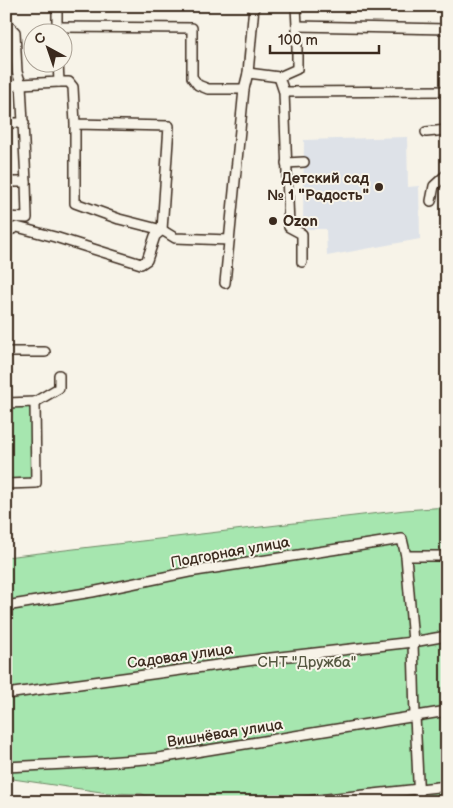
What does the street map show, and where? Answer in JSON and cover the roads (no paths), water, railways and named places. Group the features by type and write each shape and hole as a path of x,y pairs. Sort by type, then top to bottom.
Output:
{"street":[{"path":"57,6 57,22"},
{"path":"225,283 254,6"},
{"path":"248,73 279,77 297,69 296,6"},
{"path":"297,26 447,29"},
{"path":"6,27 10,27 15,32 17,72 21,84 27,218 6,218"},
{"path":"72,30 192,28 192,77 198,85 208,89 244,89"},
{"path":"58,72 59,82"},
{"path":"279,77 284,92 289,227 302,234 302,262"},
{"path":"6,87 21,84 59,82 69,82 73,87 75,203 162,230 175,238 229,240"},
{"path":"284,92 447,91"},
{"path":"6,123 24,123"},
{"path":"6,232 17,227 141,264 147,260 155,236 162,230 169,126 75,124"},
{"path":"426,132 447,130"},
{"path":"286,163 304,162"},
{"path":"431,201 434,186 447,174"},
{"path":"6,182 26,182"},
{"path":"6,352 45,352"},
{"path":"6,402 35,402 59,388 59,375"},
{"path":"6,484 36,483 35,402"},
{"name":"Подгорная улица","path":"6,606 92,592 189,572 402,539 406,556"},
{"path":"419,802 413,642 406,556 447,556"},
{"name":"Садовая улица","path":"6,694 262,659 413,642 447,636"},
{"name":"Вишнёвая улица","path":"6,767 159,758 447,711"},
{"path":"300,802 447,786"}],"place":[{"name":"Детский сад № 1 \"Радость\"","path":"379,187"},
{"name":"Ozon","path":"273,221"}],"park label":[{"name":"СНТ \"Дружба\"","path":"307,662"}]}
